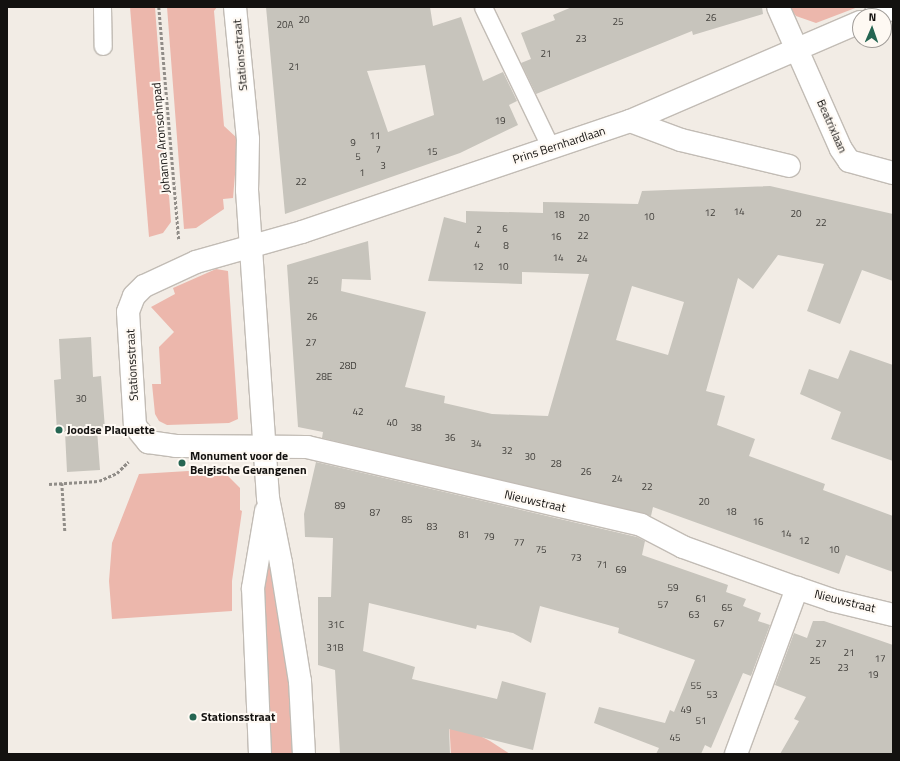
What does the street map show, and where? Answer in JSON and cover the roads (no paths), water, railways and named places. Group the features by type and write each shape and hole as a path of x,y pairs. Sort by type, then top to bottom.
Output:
{"street":[{"name":"Stationsstraat","path":"235,7 248,139 247,190 268,498 281,563 300,681 304,754"},
{"name":"Beatrixlaan","path":"778,7 841,149 849,161 893,173"},
{"name":"Prins Bernhardlaan","path":"251,246 302,232 630,122 852,25"},
{"path":"630,122 681,140 789,166"},
{"name":"Stationsstraat","path":"251,246 187,266 144,286 134,296 128,312 135,426 148,442 176,446 265,446"},
{"name":"Nieuwstraat","path":"265,446 307,448 641,525 683,547 797,588 831,600 893,615"},
{"name":"Stationsstraat","path":"260,754 253,588 268,498"},
{"path":"736,754 797,588"}],"lane":[{"path":"102,7 103,46"},
{"path":"483,7 551,148"}],"place":[{"name":"Joodse Plaquette","path":"59,430"},
{"name":"Monument voor de Belgische Gevangenen","path":"182,463"},
{"name":"Stationsstraat","path":"193,717"}]}
